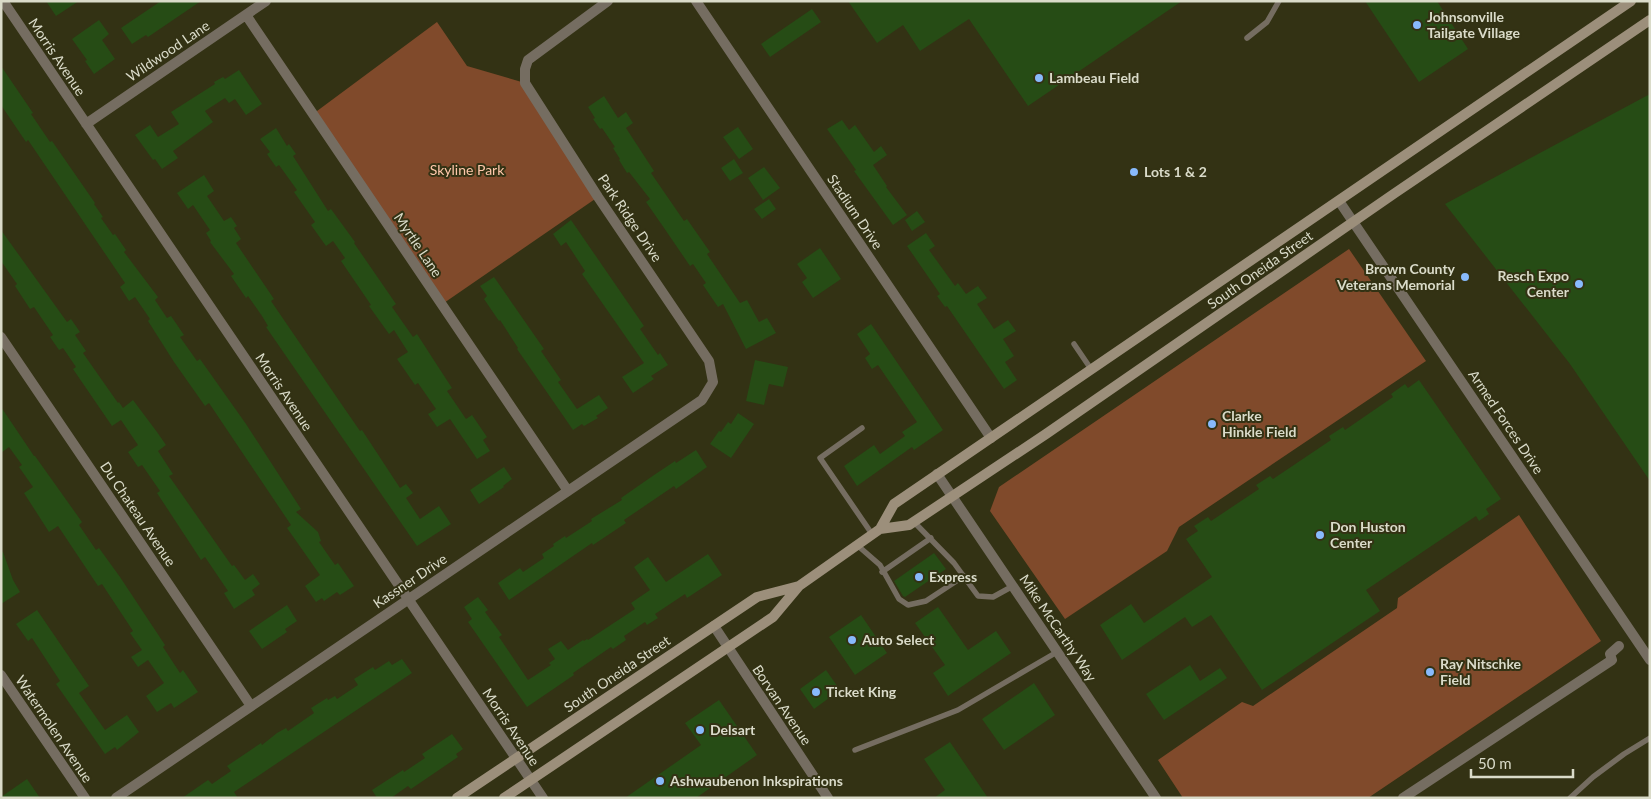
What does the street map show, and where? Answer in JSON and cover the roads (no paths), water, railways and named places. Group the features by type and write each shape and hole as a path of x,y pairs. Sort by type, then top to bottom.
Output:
{"street":[{"name":"Morris Avenue","path":"2,1 543,798"},
{"name":"Wildwood Lane","path":"86,124 266,1"},
{"name":"Park Ridge Drive","path":"608,1 534,54 528,60 525,69 525,83 598,197 709,361 713,382"},
{"name":"Stadium Drive","path":"696,1 991,438"},
{"name":"South Oneida Street","path":"504,798 773,617 799,586 876,532 894,504 1631,1"},
{"name":"Myrtle Lane","path":"246,15 568,491"},
{"name":"South Oneida Street","path":"876,532 909,526 1650,20"},
{"name":"Armed Forces Drive","path":"1339,202 1650,660"},
{"name":"Du Chateau Avenue","path":"1,337 251,706"},
{"name":"Kassner Drive","path":"116,798 702,400 713,382"},
{"name":"Mike McCarthy Way","path":"937,474 1156,798"},
{"name":"South Oneida Street","path":"457,798 757,597 799,586"},
{"name":"Borvan Avenue","path":"714,626 828,798"},
{"path":"1403,798 1612,660 1610,654 1619,646"},
{"name":"Watermolen Avenue","path":"1,675 85,798"}],"lane":[{"path":"1247,38 1266,22 1279,1"},
{"path":"1074,344 1091,369"},
{"path":"862,428 820,458 876,532"},
{"path":"914,522 954,562 978,596 993,597 1013,586"},
{"path":"882,572 931,538"},
{"path":"857,545 880,565 882,572 899,599 908,605 926,601 964,576"},
{"path":"855,750 958,710 1057,652"},
{"path":"1570,798 1593,777 1650,738"}],"place":[{"name":"Johnsonville Tailgate Village","path":"1417,25"},
{"name":"Lambeau Field","path":"1039,78"},
{"name":"Lots 1 & 2","path":"1134,172"},
{"name":"Brown County Veterans Memorial","path":"1465,277"},
{"name":"Resch Expo Center","path":"1579,284"},
{"name":"Clarke Hinkle Field","path":"1212,424"},
{"name":"Don Huston Center","path":"1320,535"},
{"name":"Express","path":"919,577"},
{"name":"Auto Select","path":"852,640"},
{"name":"Ray Nitschke Field","path":"1430,672"},
{"name":"Ticket King","path":"816,692"},
{"name":"Delsart","path":"700,730"},
{"name":"Ashwaubenon Inkspirations","path":"660,781"}],"park label":[{"name":"Skyline Park","path":"467,170"}]}
